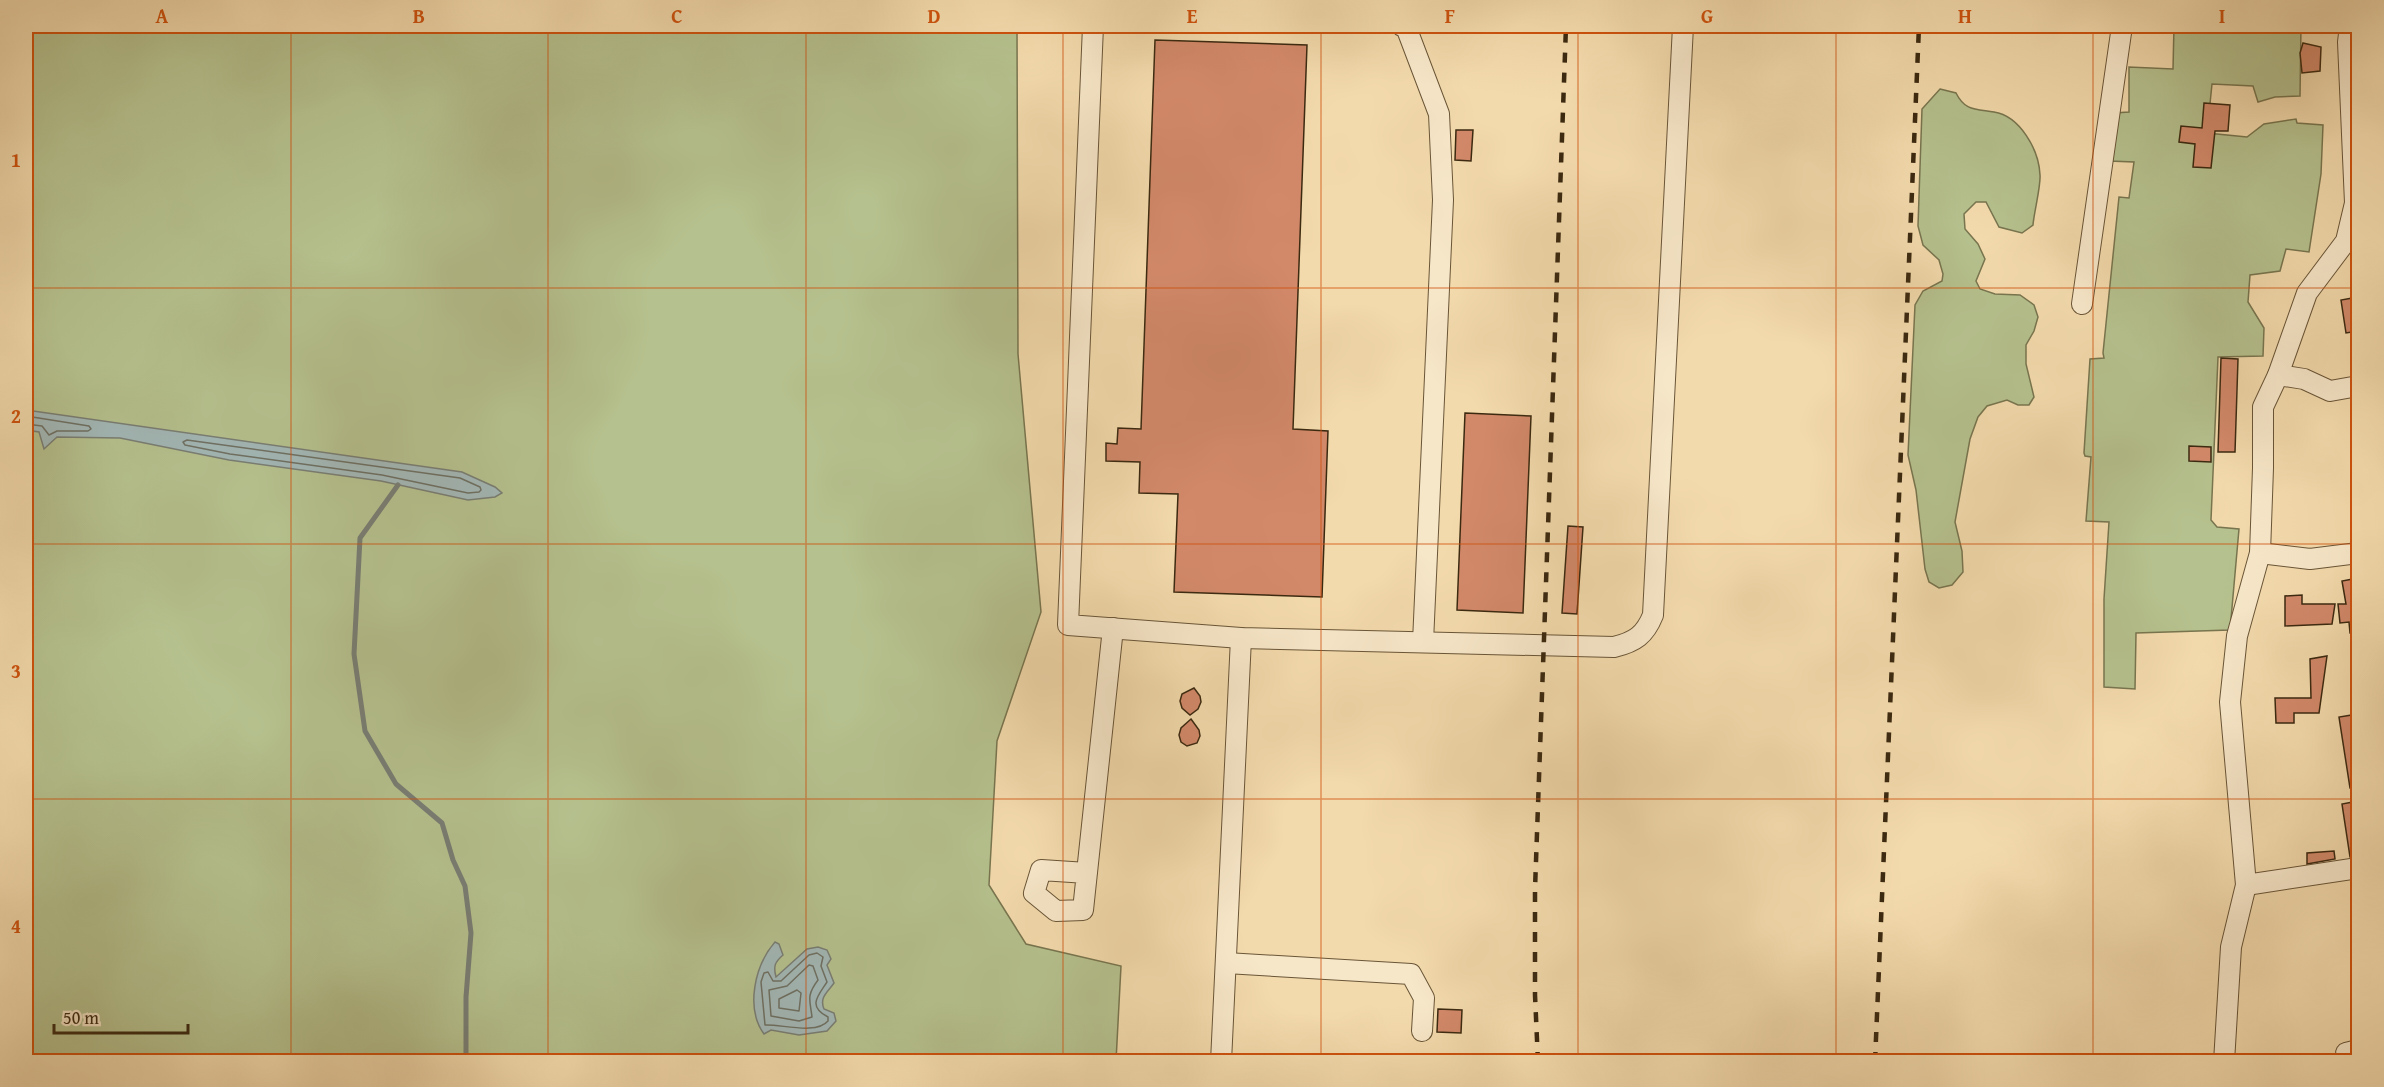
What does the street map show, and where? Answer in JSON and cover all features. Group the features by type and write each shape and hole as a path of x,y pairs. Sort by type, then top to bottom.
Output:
{"street":[{"path":"1093,26 1068,625 1240,638 1614,647 1628,644 1640,637 1653,615 1683,26"},
{"path":"1402,26 1406,27 1439,114 1443,200 1423,642"},
{"path":"2082,304 2122,26"},
{"path":"2224,1062 2231,947 2246,885 2230,702 2237,636 2260,553 2263,407 2278,375 2307,293 2346,241 2355,203 2348,42 2350,26"},
{"path":"2278,375 2304,379 2330,391 2358,386"},
{"path":"2260,553 2310,559 2358,553"},
{"path":"1087,873 1113,628"},
{"path":"1221,1062 1240,638"},
{"path":"2246,885 2358,868"},
{"path":"1226,963 1411,974 1424,998 1422,1031"}],"green space":[{"path":"26,26 1017,26 1018,354 1041,612 997,741 989,885 1026,944 1121,966 1116,1061 26,1061"},
{"path":"2174,26 2301,26 2300,96 2275,97 2258,102 2253,86 2212,84 2207,133 2247,137 2264,124 2296,119 2297,123 2323,125 2321,174 2309,252 2286,249 2280,271 2250,275 2248,302 2264,328 2263,356 2218,357 2211,520 2217,527 2239,529 2230,630 2136,633 2135,689 2104,687 2104,599 2109,522 2086,521 2091,457 2085,456 2084,453 2090,359 2104,358 2119,197 2129,198 2134,162 2109,161 2114,113 2129,112 2129,67 2173,69"},
{"path":"1940,89 1956,93 1963,103 1971,108 2003,115 2020,127 2036,155 2040,180 2033,225 2022,233 1999,227 1986,202 1976,202 1964,214 1965,229 1978,244 1985,259 1976,281 1980,289 1995,294 2020,295 2034,305 2038,317 2034,331 2026,345 2026,364 2034,397 2029,405 2018,405 2007,400 1987,406 1978,417 1970,439 1955,522 1962,551 1963,572 1952,585 1939,588 1929,582 1925,569 1916,490 1908,455 1915,305 1923,291 1942,281 1943,274 1939,260 1923,245 1918,226 1922,109"}],"water":[{"path":"26,410 462,472 495,487 502,493 495,497 468,500 381,481 229,460 120,438 57,437 44,449 39,432 26,430"},
{"path":"775,942 779,944 783,955 775,964 776,977 807,949 818,947 827,950 831,959 827,965 834,983 825,995 823,1005 824,1009 834,1013 836,1021 827,1031 799,1035 771,1030 764,1034 758,1024 754,1000 755,987 762,962"}],"building":[{"path":"1155,40 1307,45 1293,429 1328,431 1322,597 1174,592 1178,494 1139,493 1140,462 1106,461 1106,443 1117,444 1118,428 1141,429"},
{"path":"2303,43 2321,47 2320,71 2302,73 2300,53"},
{"path":"2204,103 2230,105 2228,131 2215,131 2211,168 2193,167 2195,144 2179,142 2181,126 2202,128"},
{"path":"1456,130 1473,130 1471,161 1455,160"},
{"path":"2358,297 2358,331 2346,333 2341,300"},
{"path":"2221,358 2238,359 2235,452 2218,452"},
{"path":"1465,413 1531,416 1523,613 1457,610"},
{"path":"2189,446 2211,447 2211,462 2189,461"},
{"path":"1568,526 1583,527 1577,614 1562,613"},
{"path":"2358,578 2358,632 2350,633 2349,622 2340,623 2338,604 2346,604 2342,581"},
{"path":"2302,595 2302,604 2335,604 2332,624 2285,626 2285,596"},
{"path":"2327,656 2319,713 2294,713 2294,723 2276,723 2275,698 2311,698 2310,659"},
{"path":"1194,688 1201,702 1198,709 1190,715 1182,708 1180,701 1182,694"},
{"path":"2358,714 2358,788 2350,788 2339,717"},
{"path":"1191,719 1199,730 1200,736 1197,743 1187,746 1181,742 1179,735 1181,728"},
{"path":"2358,801 2358,856 2350,857 2342,804"},
{"path":"2334,851 2335,859 2307,864 2307,853"},
{"path":"1438,1009 1462,1010 1461,1033 1437,1032"}],"waterway":[{"path":"398,485 360,538 354,654 365,731 396,784 442,823 453,860 465,886 471,933 466,997 466,1062"}],"railway":[{"path":"1193,26 1193,34"},
{"path":"1538,1062 1535,995 1535,889 1566,26"},
{"path":"1875,1062 1919,26"}]}
